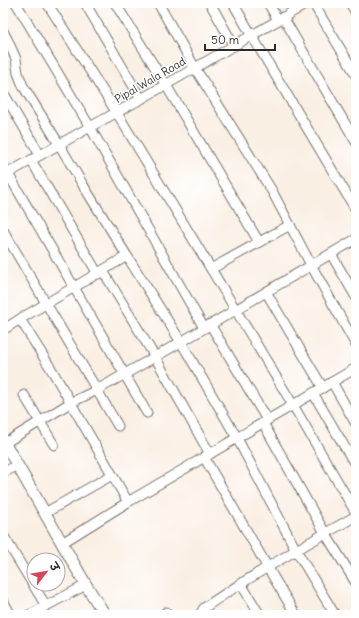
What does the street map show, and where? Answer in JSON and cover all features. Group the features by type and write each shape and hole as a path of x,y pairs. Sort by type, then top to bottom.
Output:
{"street":[{"path":"16,3 265,422 325,533 356,584"},
{"path":"47,3 117,113 236,310 356,515 296,550 204,608 202,615"},
{"path":"84,3 141,100"},
{"path":"115,3 166,85 259,242"},
{"path":"158,3 195,68 272,191 356,345"},
{"path":"210,3 234,46"},
{"path":"233,3 356,210"},
{"path":"268,3 280,19 356,142"},
{"name":"Pipal Wala Road","path":"5,172 40,155 141,100 308,3"},
{"path":"313,3 356,75"},
{"path":"350,3 356,13"},
{"path":"3,31 16,59 18,73 23,86 237,438 296,550 335,615"},
{"path":"3,92 40,155"},
{"path":"30,160 155,357 268,568 296,615"},
{"path":"5,172 75,287 147,413"},
{"path":"211,270 290,225"},
{"path":"3,230 118,426"},
{"path":"105,615 86,585 4,442 70,403 97,390 155,357 311,265 355,241"},
{"path":"331,254 356,297"},
{"path":"3,330 127,256"},
{"path":"266,292 323,388"},
{"path":"20,319 53,372 128,502"},
{"path":"62,543 128,502 356,368"},
{"path":"332,382 356,424"},
{"path":"313,393 356,466"},
{"path":"24,395 41,421 54,445"},
{"path":"3,473 17,465"},
{"path":"45,513 112,474"},
{"path":"3,535 46,606"},
{"path":"242,584 260,615"},
{"path":"29,615 86,585"},
{"path":"3,601 11,615"}]}
